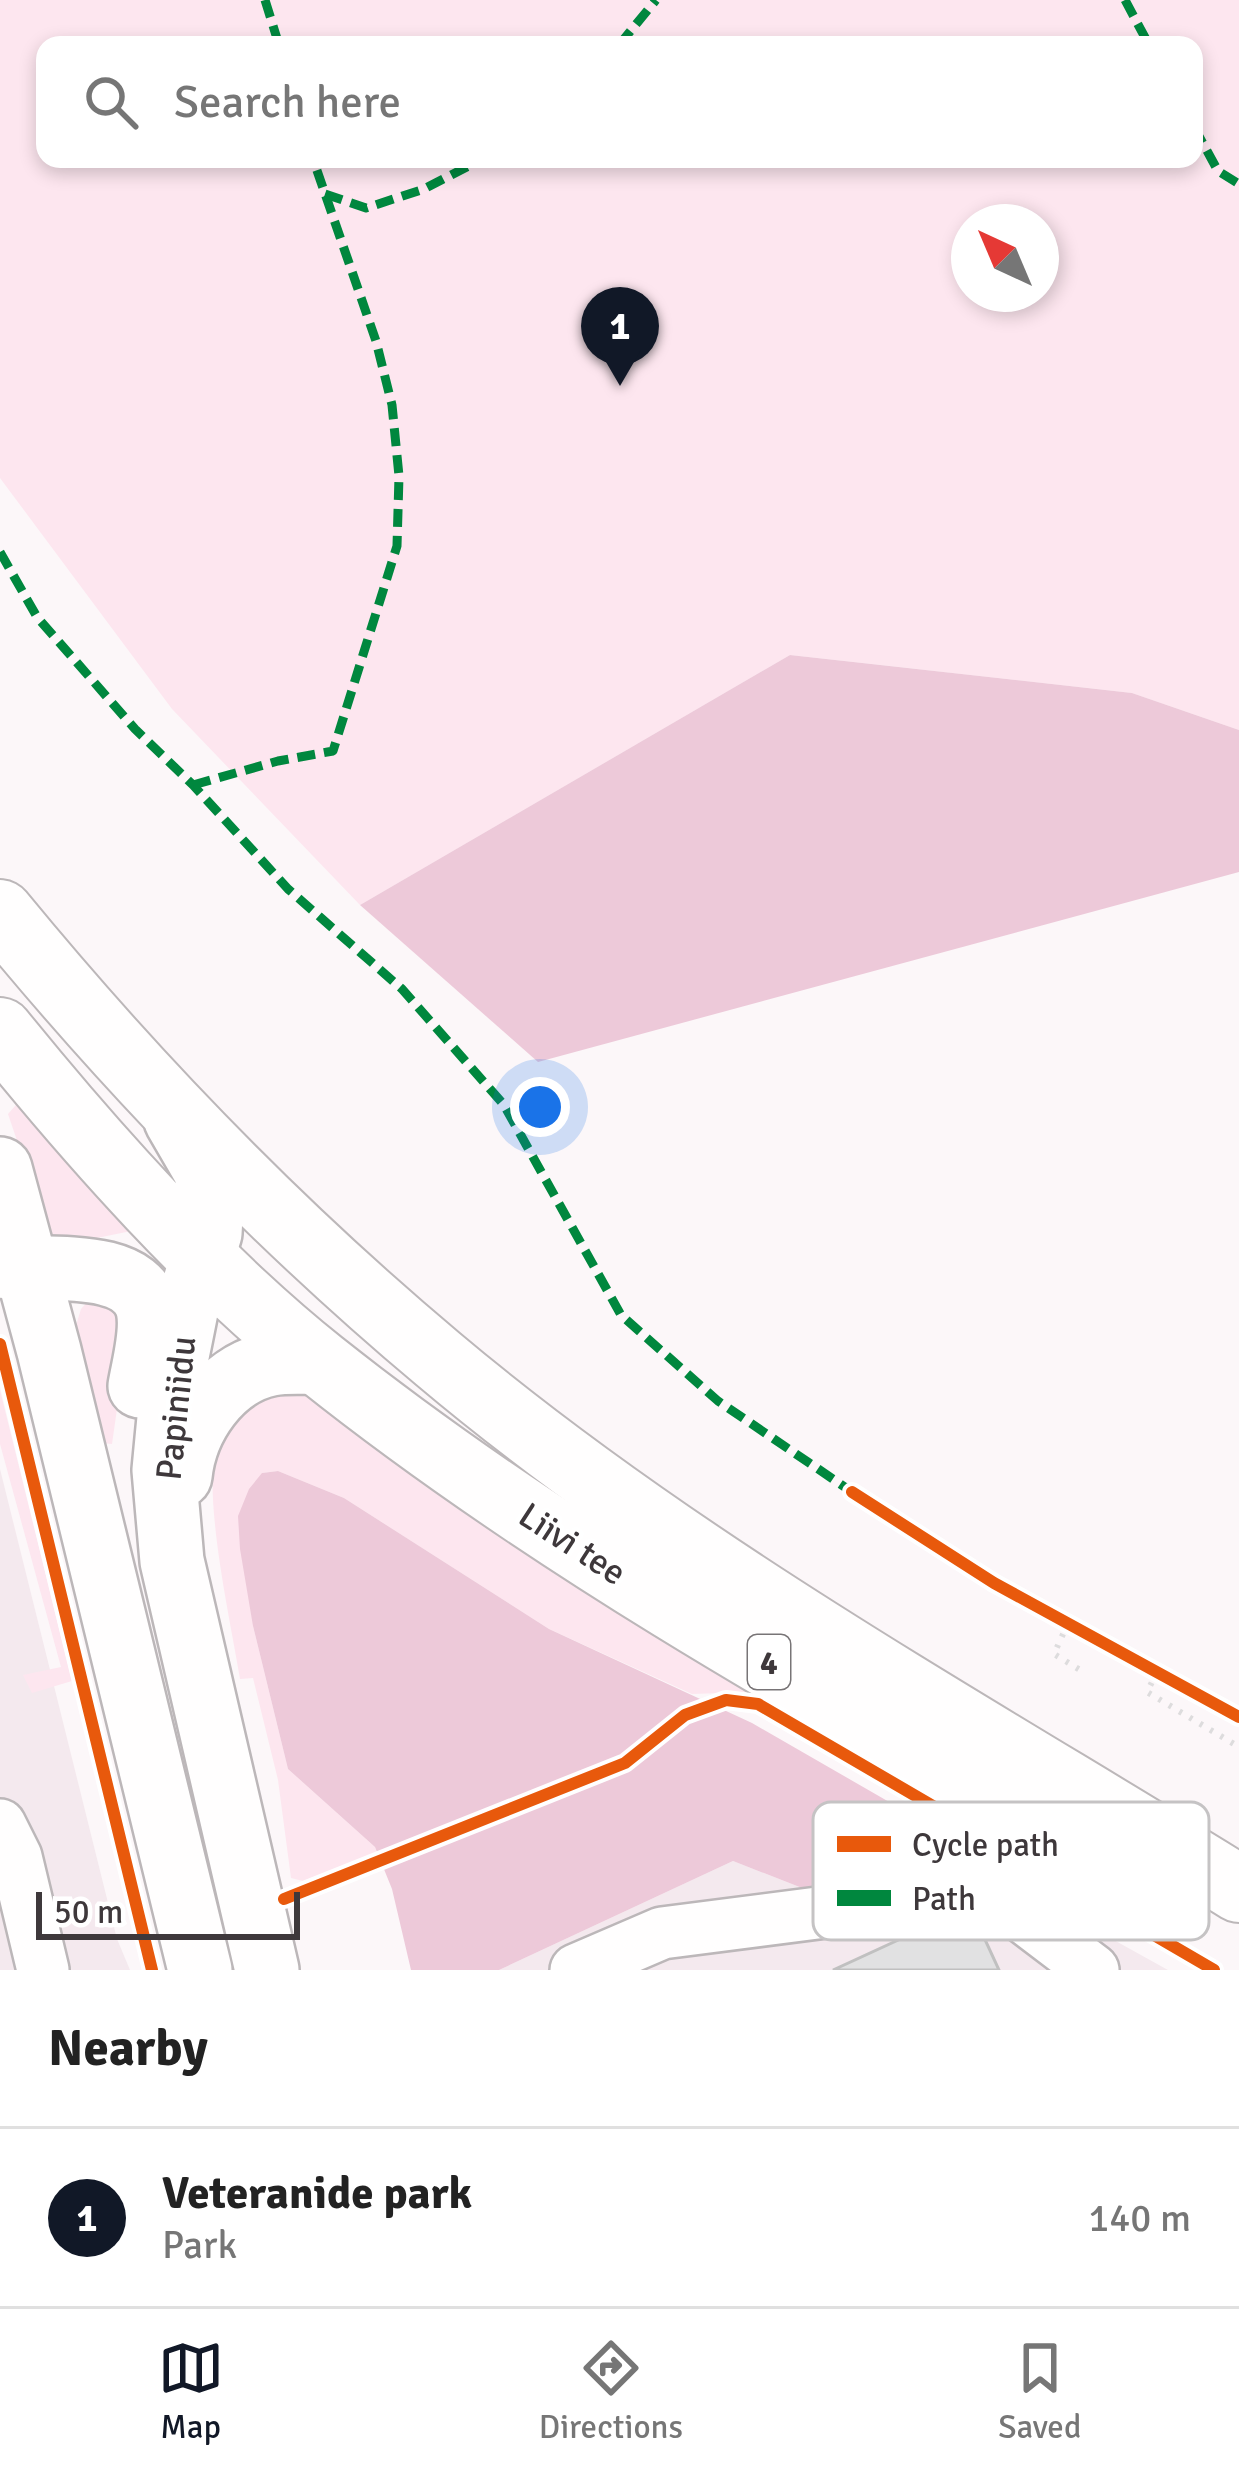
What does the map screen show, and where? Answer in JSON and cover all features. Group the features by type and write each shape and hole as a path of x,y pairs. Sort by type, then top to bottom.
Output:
{"highway":[{"name":"Papiniidu","path":"0,913 169,1108"},
{"name":"Liivi tee","path":"0,1031 319,1362 532,1519 1008,1802"},
{"name":"Liivi tee","path":"169,1108 302,1239 440,1361 587,1474 731,1575 1098,1802"},
{"name":"Liivi tee","path":"1209,1870 1239,1889"},
{"name":"Liivi tee","path":"1209,1914 1239,1931"}],"main road":[{"name":"Papiniidu","path":"169,1108 205,1170 212,1200 172,1376 164,1470 172,1561 261,1941"},
{"path":"0,1168 37,1268 25,1343 112,1607 198,1960"},
{"path":"37,1268 243,1235 440,1361"},
{"path":"37,1268 123,1279 148,1308 133,1433 139,1466 172,1561"},
{"path":"172,1561 183,1450 201,1414 249,1371 273,1364 319,1362"}],"lane":[{"path":"5,1847 43,1970"},
{"path":"576,1970 662,1933 813,1914"},
{"path":"1054,1940 1093,1970"}],"path":[{"path":"1050,1613 1086,1633"},
{"path":"1068,1623 1054,1654 1085,1673"},
{"path":"1139,1662 1176,1682"},
{"path":"1157,1672 1147,1692 1239,1747"}],"shaded area":[{"path":"0,0 1239,0 1239,730 1132,693 790,655 360,905 172,709 0,478"},
{"path":"790,655 1132,693 1239,730 1239,872 538,1062 360,905"},
{"path":"16,1105 26,1106 136,1230 53,1247 8,1114"},
{"path":"92,1297 117,1301 122,1374 112,1444 101,1443 74,1332 81,1309"},
{"path":"292,1388 320,1397 753,1692 692,1694 549,1629 344,1498 278,1471 262,1473 253,1626 288,1769 378,1854 303,1881 291,1878 278,1780 253,1678 240,1679 219,1560 213,1468 217,1439 234,1409"},
{"path":"0,1390 72,1681 32,1693 23,1675 61,1667 0,1444"},
{"path":"0,1469 117,1939 130,1970 0,1970"},
{"path":"278,1471 344,1498 549,1629 752,1723 889,1802 813,1802 813,1892 733,1861 499,1970 411,1970 392,1889 375,1847 288,1769 253,1626 240,1549 238,1516 262,1473"},
{"path":"733,1861 813,1892 813,1940 1114,1940 1168,1970 499,1970"}],"building":[{"path":"898,1940 985,1940 999,1970 833,1970"}],"marked path":[{"path":"265,0 276,36"},
{"path":"626,36 656,0"},
{"path":"1125,0 1144,36"},
{"path":"1203,144 1218,171 1239,184"},
{"path":"193,785 333,751 397,546 399,476 392,405 376,341 316,168"},
{"path":"325,194 366,208 424,189 465,168"},
{"path":"0,552 37,617 135,729 288,889 402,989 504,1105 621,1315 718,1401 852,1492"}],"cycle path":[{"path":"0,1344 152,1970"},
{"path":"852,1492 994,1583 1239,1717"},
{"path":"284,1899 625,1763 685,1715 726,1700 758,1704 926,1802"},
{"path":"1163,1940 1214,1970"}],"place":[{"name":"Veteranide park","path":"620,386"}]}
